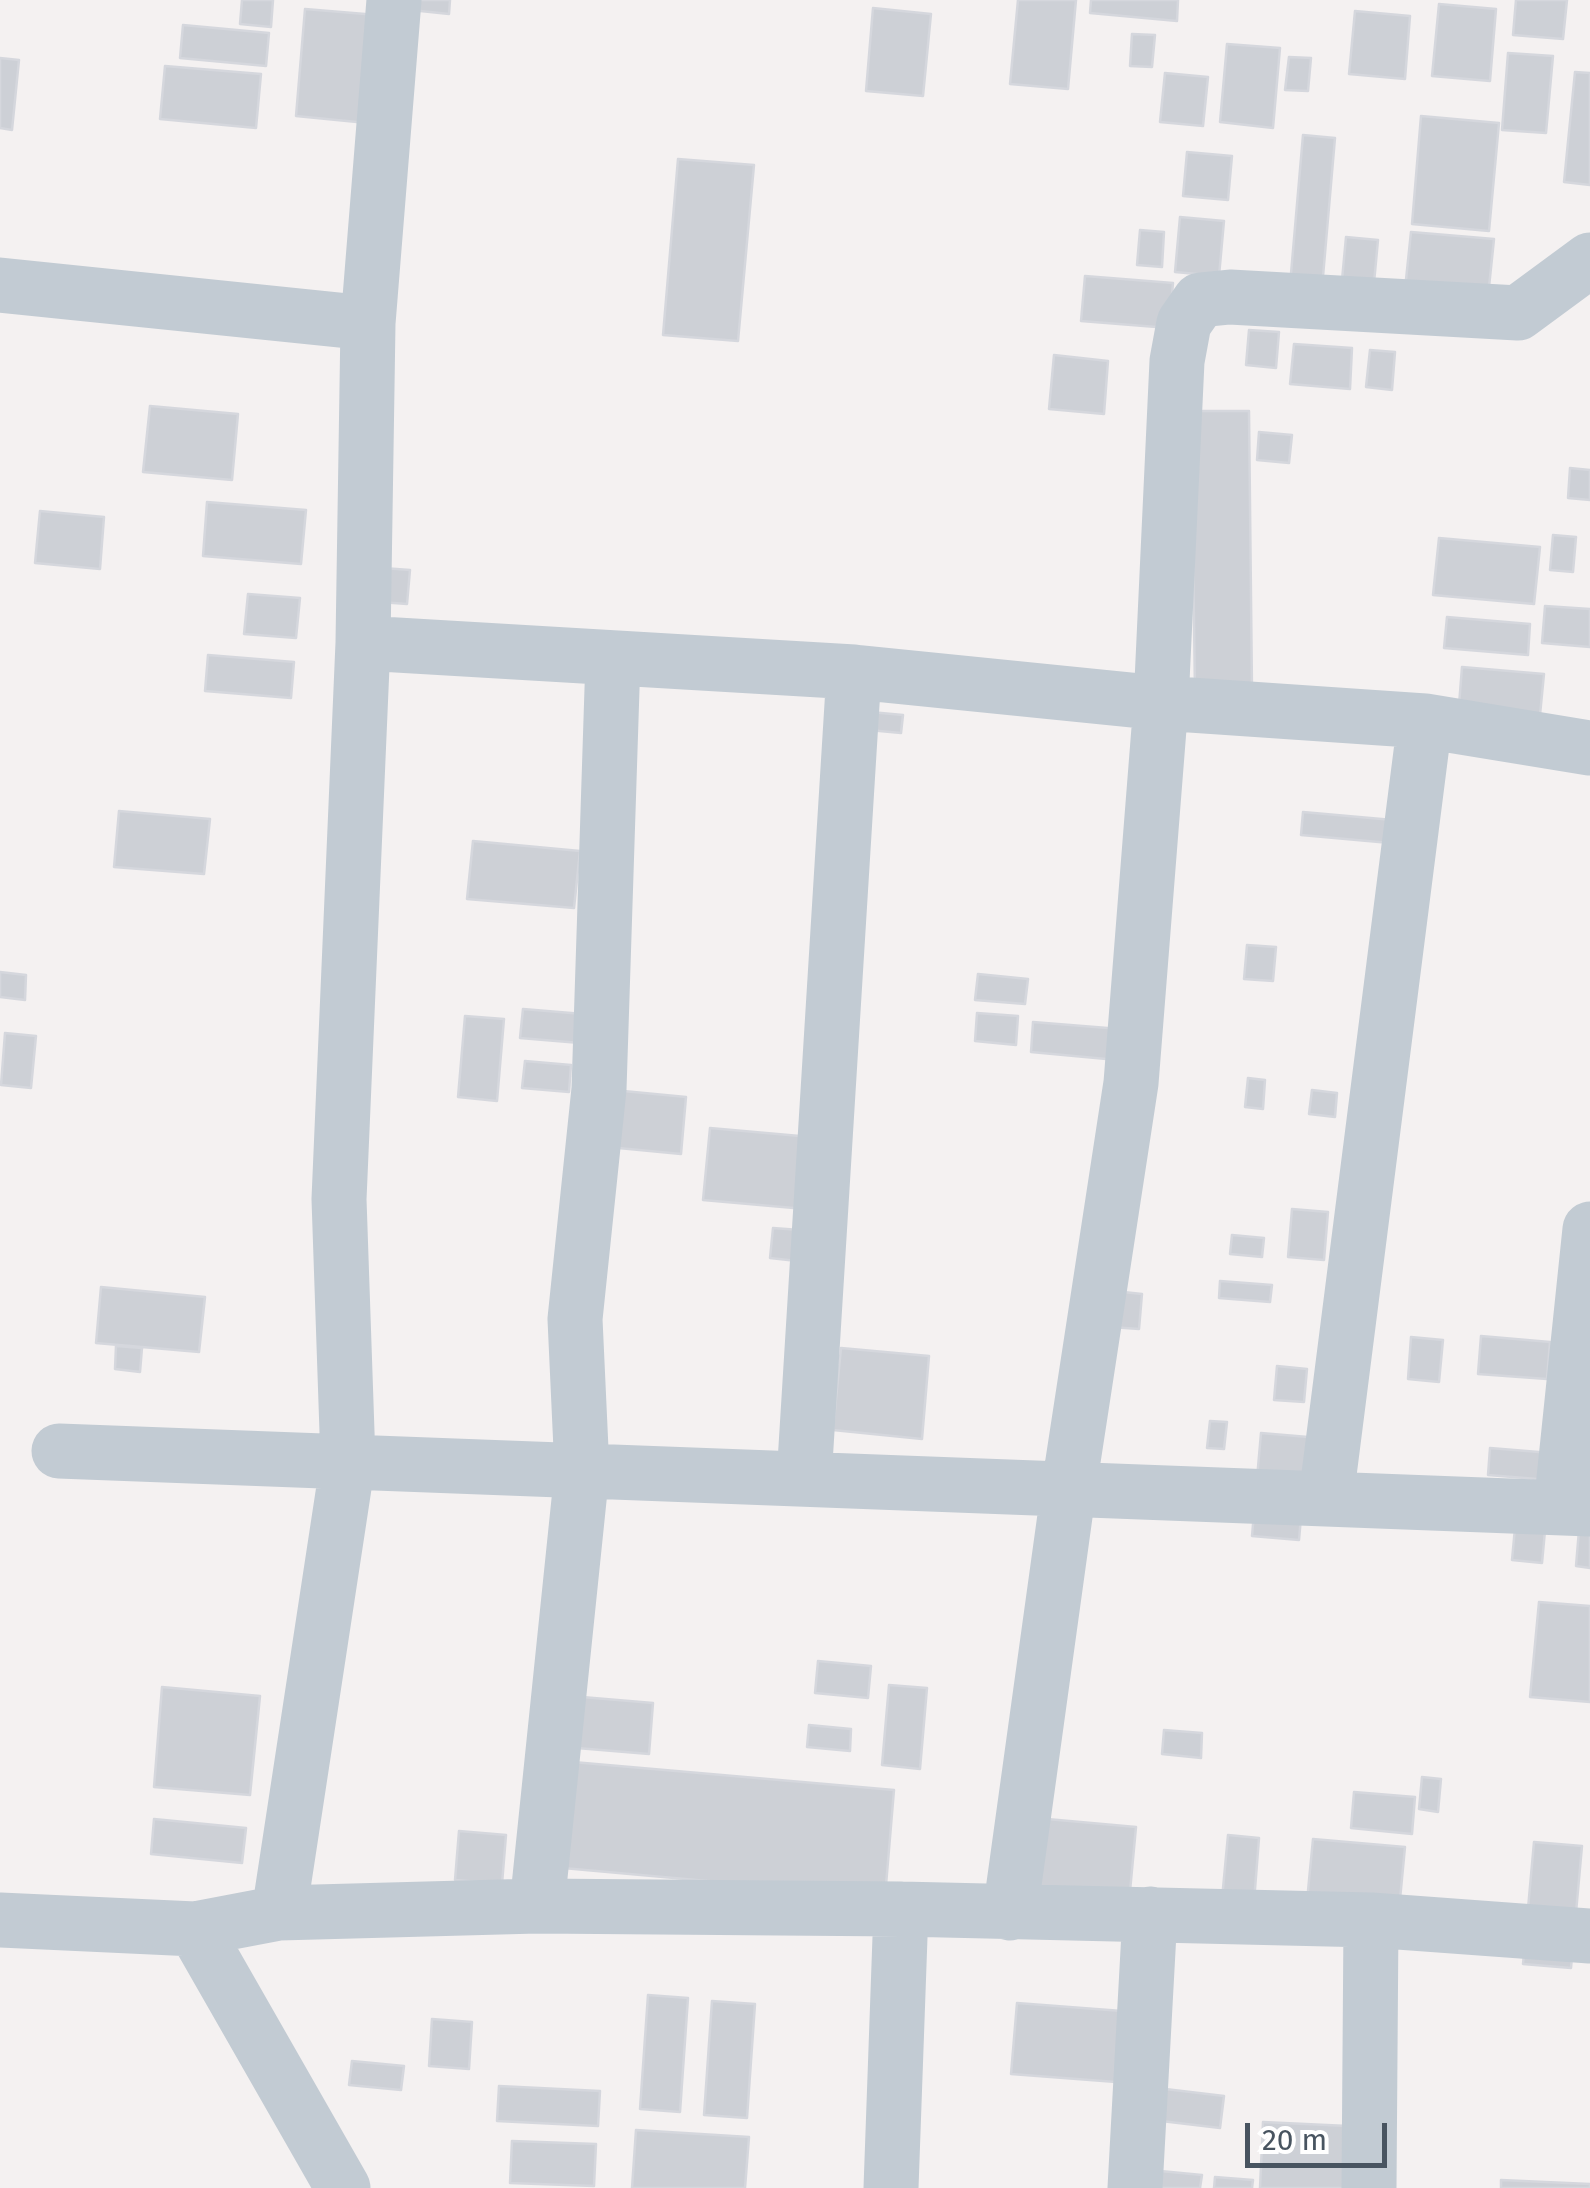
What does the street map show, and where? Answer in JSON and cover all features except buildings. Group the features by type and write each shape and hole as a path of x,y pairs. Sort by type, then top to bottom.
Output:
{"street":[{"path":"279,1913 348,1462 339,1199 364,643 368,323 394,0"},
{"path":"1010,1914 1068,1487 1131,1083 1161,702 1177,361 1184,323 1200,300 1230,298 1518,313 1590,260"},
{"path":"0,286 368,323"},
{"path":"364,643 854,672 1161,702 1425,721 1590,748"},
{"path":"537,1906 582,1470 576,1319 599,1089 613,658"},
{"path":"804,1479 854,672"},
{"path":"1326,1498 1425,721"},
{"path":"59,1451 1575,1508 1590,1229"},
{"path":"0,1920 195,1929 279,1913 537,1906 1371,1920 1590,1936"},
{"path":"891,2188 902,1910"},
{"path":"1135,2188 1150,1914"},
{"path":"1368,2188 1371,1920"},
{"path":"195,1929 343,2188"}]}
